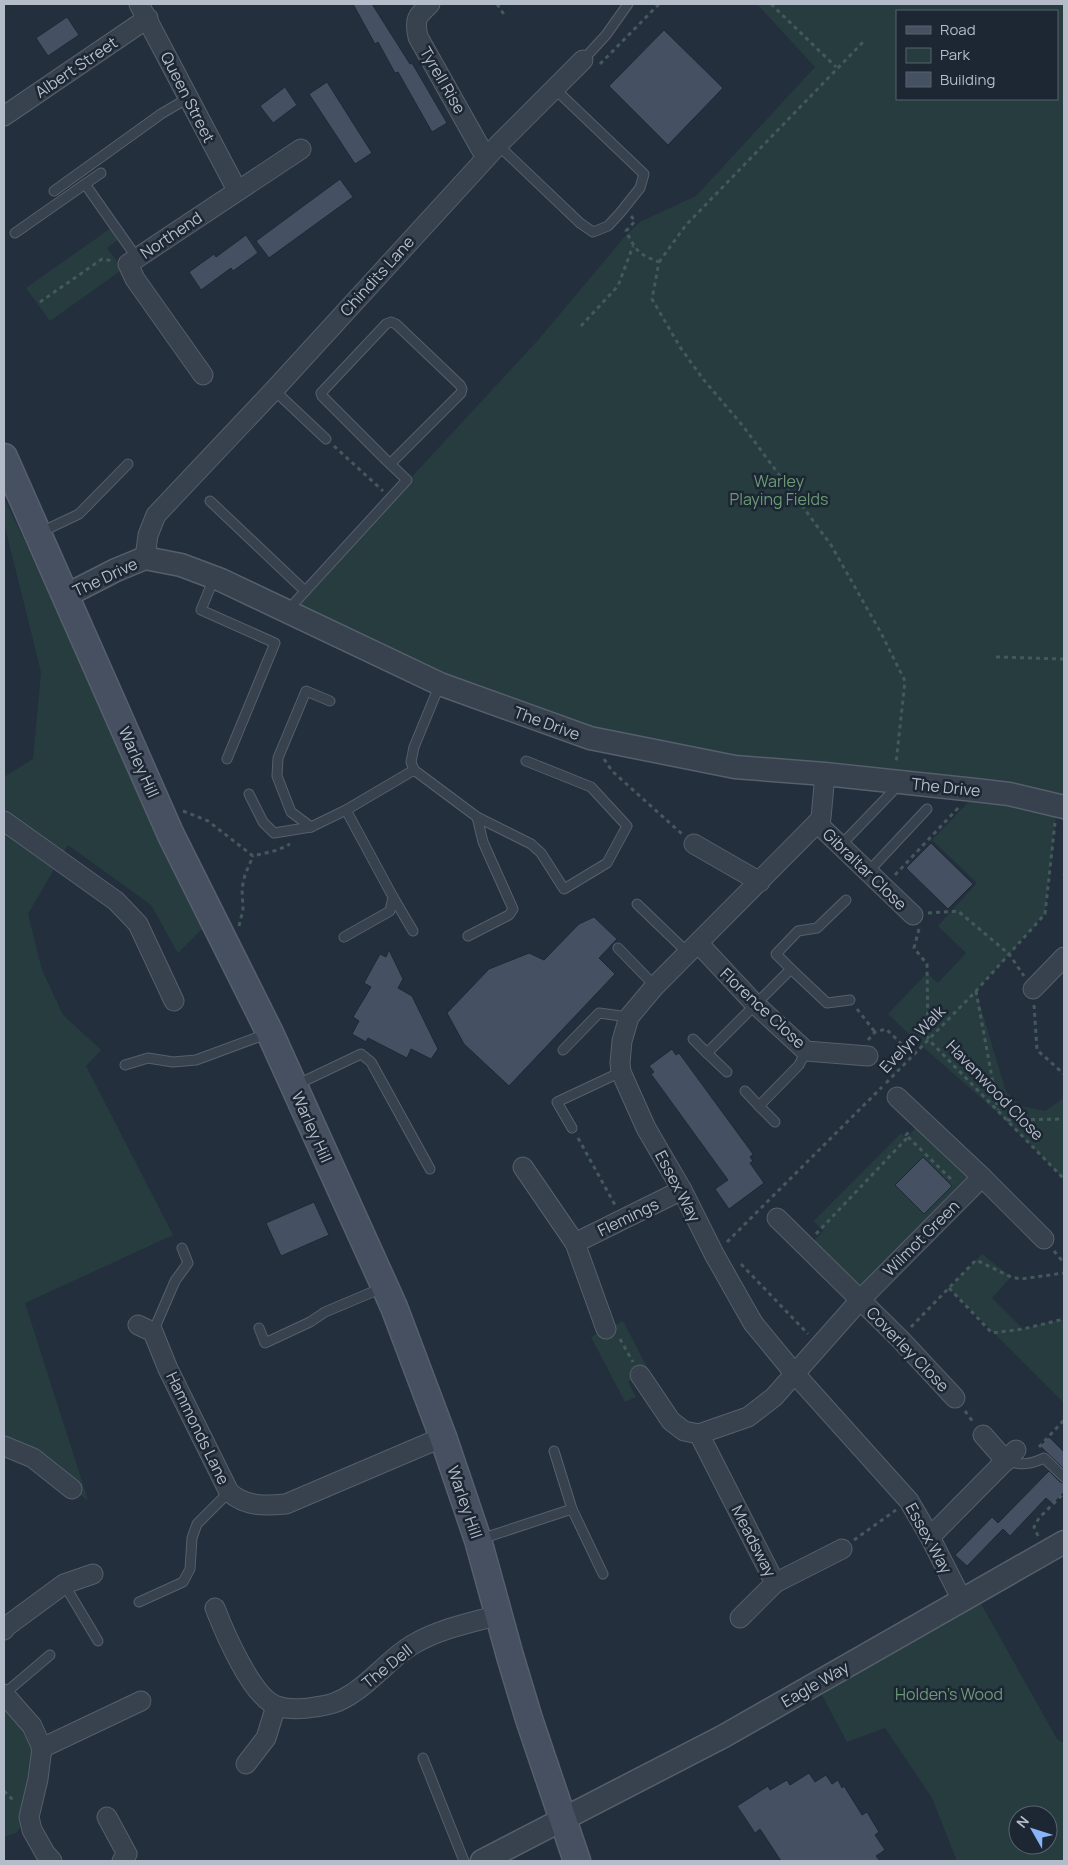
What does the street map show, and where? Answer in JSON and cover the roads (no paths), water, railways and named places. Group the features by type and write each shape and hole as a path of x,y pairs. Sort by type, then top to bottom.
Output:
{"main road":[{"name":"Warley Hill","path":"4,457 36,534 163,817 270,1033 394,1307 443,1437 478,1540 529,1719 577,1861"}],"street":[{"name":"Queen Street","path":"144,8 188,98 237,190"},
{"name":"Albert Street","path":"4,116 144,8"},
{"name":"Tyrell Rise","path":"419,8 415,24 418,37 492,151"},
{"name":"Chindits Lane","path":"144,558 148,535 156,515 274,390 492,151 583,60"},
{"name":"Northend","path":"203,375 135,279 133,261 300,149"},
{"name":"The Drive","path":"65,596 144,558 181,564 221,580 440,684 590,738 735,767 825,774 893,786 975,790 1009,794 1061,806"},
{"path":"817,823 821,818 825,774"},
{"path":"4,821 116,901 138,924 174,1001"},
{"name":"Gibraltar Close","path":"817,823 913,915"},
{"name":"Essex Way","path":"817,823 655,986 629,1017 622,1041 620,1063 646,1128 682,1190 714,1254 753,1323 795,1374 909,1501 930,1537 962,1600"},
{"path":"694,844 760,882"},
{"name":"Florence Close","path":"693,948 806,1051 861,1056"},
{"path":"1033,989 1064,957"},
{"path":"897,1096 1044,1239"},
{"path":"523,1168 575,1243 606,1329"},
{"name":"Wilmot Green","path":"795,1374 860,1300 982,1177"},
{"name":"Flemings","path":"575,1243 682,1190"},
{"path":"777,1218 860,1300"},
{"name":"Coverley Close","path":"860,1300 900,1339 955,1398"},
{"name":"Hammonds Lane","path":"146,1328 229,1492 237,1499 248,1504 269,1506 286,1504 443,1437"},
{"path":"640,1375 671,1421 684,1431 699,1434 748,1417 774,1397 795,1374"},
{"name":"Meadsway","path":"699,1434 775,1583 842,1549"},
{"path":"930,1537 1014,1459 982,1435"},
{"path":"5,1449 33,1458 72,1489"},
{"name":"Eagle Way","path":"482,1861 724,1736 1064,1542"},
{"path":"4,1630 64,1584 93,1574"},
{"path":"740,1618 775,1583"},
{"path":"215,1608 226,1638 234,1653 260,1692 276,1706 266,1738 246,1764"},
{"name":"The Dell","path":"276,1706 300,1709 334,1704 355,1692 393,1657 413,1644 429,1636 498,1615"},
{"path":"4,1694 32,1726 42,1748 38,1779 29,1817 32,1830 45,1853 52,1861"},
{"path":"42,1748 141,1701"},
{"path":"107,1817 127,1854 122,1861"}],"lane":[{"name":"Chindits Lane","path":"583,60 606,35 628,4"},
{"path":"492,151 593,232 608,226 640,188 644,174 556,89"},
{"path":"54,191 161,114 188,98"},
{"path":"15,233 101,173"},
{"path":"85,184 133,261"},
{"path":"287,612 407,480 390,464 321,393 373,337 386,324 391,322 396,324 462,389 461,393 390,464"},
{"path":"274,390 326,439"},
{"path":"36,534 79,514 128,464"},
{"path":"210,501 306,591"},
{"path":"214,578 200,610 275,643 227,759"},
{"path":"440,684 414,747 411,762 414,770 477,817 532,844 541,853 564,889 607,863 627,826 591,787 526,761"},
{"path":"311,827 291,812 276,776 278,758 306,691 330,701"},
{"path":"249,794 263,822 274,833 311,827 346,810 414,770"},
{"path":"840,846 893,786"},
{"path":"868,872 927,809"},
{"path":"346,810 413,931"},
{"path":"468,936 509,915 513,909 483,842 477,817"},
{"path":"344,937 390,911 393,897"},
{"path":"846,900 817,928 798,931 776,954 827,1003 850,1000"},
{"path":"637,904 693,948"},
{"path":"618,948 655,986"},
{"path":"707,1053 791,969"},
{"path":"564,1050 599,1013 629,1017"},
{"path":"125,1065 148,1058 172,1062 196,1060 270,1033"},
{"path":"693,1039 727,1072"},
{"path":"759,1106 799,1065 806,1051"},
{"path":"294,1086 361,1054 371,1062 430,1169"},
{"path":"572,1128 557,1102 622,1072"},
{"path":"745,1092 775,1122"},
{"path":"146,1328 188,1263 182,1248"},
{"path":"259,1328 265,1343 310,1322 325,1312 385,1287"},
{"path":"554,1451 572,1509 603,1574"},
{"path":"1014,1459 1032,1464 1044,1458 1064,1477"},
{"path":"139,1602 183,1582 190,1569 192,1538 197,1524 229,1492"},
{"path":"478,1540 572,1509"},
{"path":"64,1584 98,1641"},
{"path":"4,1694 50,1655"},
{"path":"423,1758 464,1861"}],"park label":[{"name":"Warley Playing Fields","path":"779,490"},
{"name":"Holden's Wood","path":"949,1694"}]}
